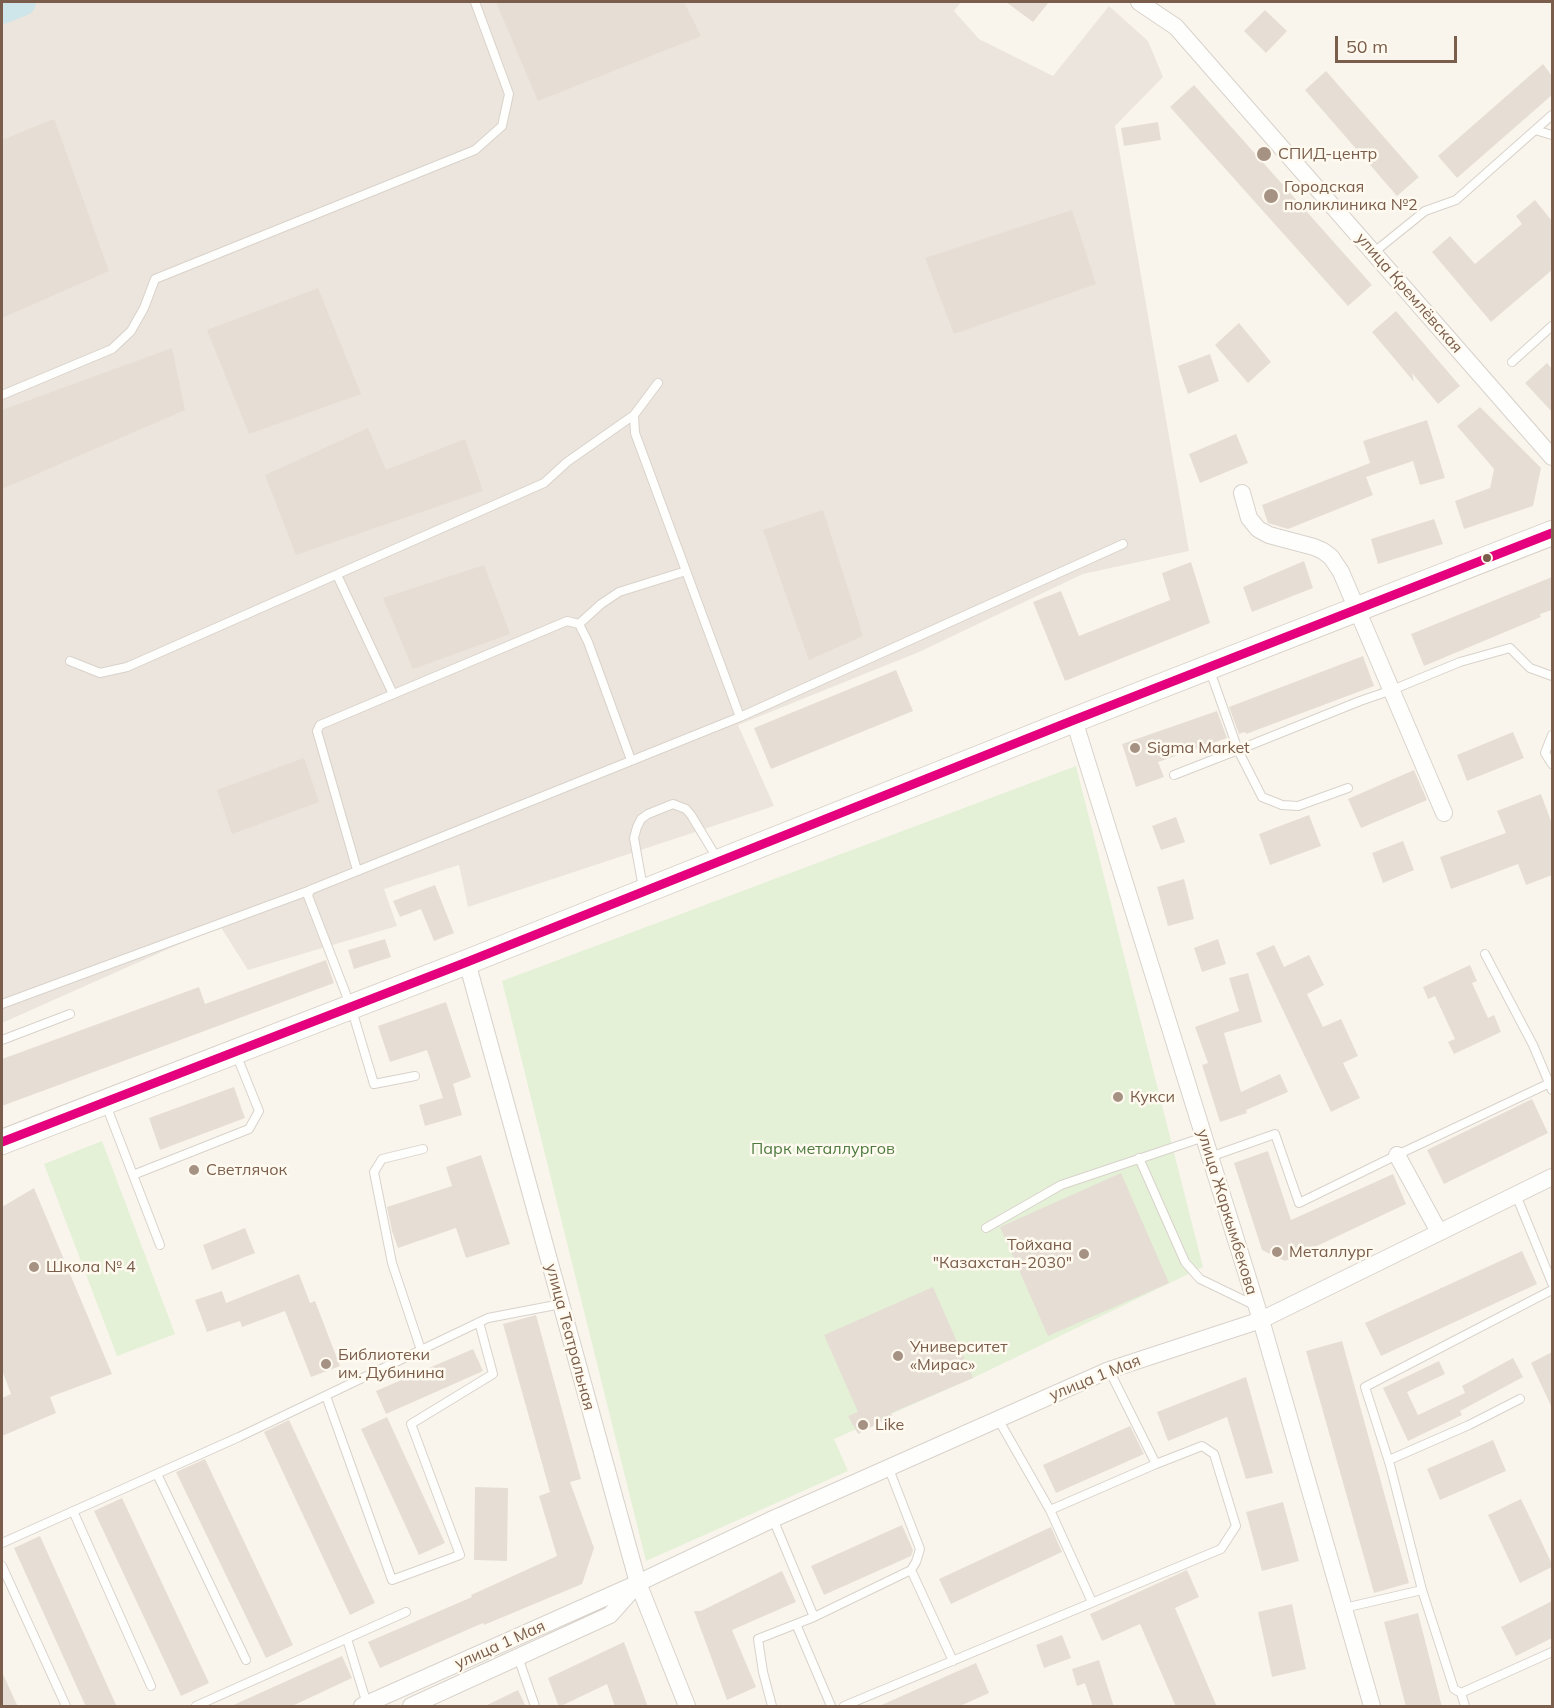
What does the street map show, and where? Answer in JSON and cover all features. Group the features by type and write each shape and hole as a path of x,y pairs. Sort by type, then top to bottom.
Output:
{"street":[{"name":"улица Кремлёвская","path":"1139,2 1176,27 1552,457"},
{"path":"1242,493 1249,518 1258,529 1269,535 1314,547 1331,557 1341,572 1444,813"},
{"path":"2,1142 467,962 1074,720 1552,533"},
{"name":"улица Жаркымбекова","path":"1074,720 1258,1313 1372,1707"},
{"name":"улица Театральная","path":"467,962 638,1583 687,1707"},
{"path":"1397,1155 1439,1232"},
{"name":"улица 1 Мая","path":"365,1705 638,1583 773,1519 1109,1370 1258,1313 1439,1232 1552,1177"},
{"name":"улица 1 Мая","path":"411,1707 610,1615 638,1583"}],"lane":[{"path":"2,395 112,350 131,331 144,308 155,279 475,150 502,126 509,94 475,2"},
{"path":"1373,253 1425,211 1456,200 1552,115"},
{"path":"1535,130 1552,135"},
{"path":"1512,362 1552,326"},
{"path":"70,661 100,673 127,667 544,483 567,462 634,415 658,384"},
{"path":"634,415 634,433 740,717"},
{"path":"2,1004 308,891 740,717 1123,544"},
{"path":"579,624 601,604 620,592 686,571"},
{"path":"337,575 393,694"},
{"path":"357,870 317,731 320,725 567,621 579,624 588,642 631,760"},
{"path":"1174,775 1460,662 1510,648 1530,669 1552,676"},
{"path":"1209,668 1238,750 1262,797 1282,806 1298,806 1348,788"},
{"path":"1552,735 1545,753 1552,764"},
{"path":"644,892 634,838 641,819 648,814 673,804 686,809 719,862"},
{"path":"308,891 351,1007 374,1084 415,1076"},
{"path":"1210,1157 1275,1134 1299,1203 1397,1155 1552,1085 1485,954"},
{"path":"2,1040 70,1014"},
{"path":"133,1175 249,1129 259,1111 235,1051"},
{"path":"105,1102 160,1245"},
{"path":"986,1228 1061,1185 1204,1137"},
{"path":"421,1350 392,1263 374,1172 382,1159 423,1149"},
{"path":"1139,1158 1185,1262 1200,1279 1258,1313"},
{"path":"1515,1194 1552,1283"},
{"path":"1465,1707 1461,1693 1454,1689 1422,1590 1389,1460 1365,1387 1552,1290"},
{"path":"2,1543 239,1437 488,1318 561,1304"},
{"path":"326,1396 392,1580 460,1554 411,1424 493,1374 479,1322"},
{"path":"1109,1370 1156,1464"},
{"path":"1389,1460 1469,1425 1520,1399"},
{"path":"998,1419 1050,1510 1092,1602"},
{"path":"844,1707 1221,1549 1236,1526 1214,1454 1202,1446 1050,1510"},
{"path":"772,1707 758,1639 814,1617 911,1570 916,1562 920,1549 889,1469"},
{"path":"157,1474 246,1660"},
{"path":"73,1511 151,1686"},
{"path":"773,1519 814,1617"},
{"path":"2,1566 66,1707"},
{"path":"911,1570 953,1660"},
{"path":"1344,1608 1422,1590"},
{"path":"201,1706 406,1612"},
{"path":"796,1624 831,1707"},
{"path":"347,1639 365,1705"},
{"path":"1461,1693 1552,1652"},
{"path":"518,1657 535,1707"}],"shaded area":[{"path":"2,2 961,2 954,11 979,39 1053,76 1109,6 1148,41 1163,77 1115,126 1189,551 1083,574 919,652 738,725 774,806 468,907 459,865 384,889 397,926 248,970 220,926 2,1023"}],"green space":[{"name":"Парк металлургов","path":"1076,766 1203,1267 973,1378 834,1439 848,1471 646,1561 502,981"},
{"path":"102,1141 175,1334 117,1356 44,1164"}],"building":[{"path":"496,2 684,2 701,36 538,101"},
{"path":"1006,2 1049,2 1033,22"},
{"path":"1265,10 1287,31 1266,53 1244,31"},
{"path":"1543,64 1552,76 1552,95 1457,178 1438,156"},
{"path":"1326,71 1419,177 1397,196 1305,90"},
{"name":"Городская поликлиника №2","path":"1194,85 1372,285 1348,306 1170,107"},
{"path":"54,119 109,271 2,318 2,140"},
{"path":"1158,122 1161,140 1124,146 1121,128"},
{"path":"1535,200 1552,221 1552,270 1491,322 1432,252 1450,236 1475,264 1522,224 1516,216"},
{"path":"1072,210 1096,284 954,334 925,258"},
{"path":"318,288 361,394 249,434 207,330"},
{"path":"1396,311 1460,386 1438,404 1412,373 1414,382 1372,332"},
{"path":"1239,323 1271,362 1248,383 1215,345"},
{"path":"172,348 185,410 2,489 2,410"},
{"path":"1210,354 1219,381 1188,394 1178,366"},
{"path":"1547,363 1552,369 1552,412 1525,383"},
{"path":"1480,407 1541,468 1533,506 1464,529 1455,501 1490,488 1494,469 1457,426"},
{"path":"1427,420 1445,478 1420,485 1413,461 1366,477 1373,495 1288,529 1268,523 1262,505 1370,463 1363,441"},
{"path":"368,428 386,470 465,439 483,491 296,555 265,475"},
{"path":"1236,434 1248,463 1200,483 1189,454"},
{"path":"823,510 863,636 809,660 763,530"},
{"path":"1434,519 1443,544 1378,564 1371,539"},
{"path":"1304,561 1313,588 1252,612 1243,587"},
{"path":"1191,562 1210,623 1065,681 1033,602 1061,591 1079,636 1170,600 1162,573"},
{"path":"484,565 510,634 413,669 383,598"},
{"path":"1552,577 1552,610 1540,614 1541,617 1424,666 1411,634"},
{"path":"1363,656 1374,686 1246,734 1245,732 1239,734 1229,707"},
{"path":"896,670 913,711 771,769 754,728"},
{"path":"1217,711 1227,738 1158,762 1164,777 1136,787 1122,744"},
{"path":"1513,732 1524,758 1467,781 1457,755"},
{"path":"304,758 319,802 232,834 217,790"},
{"path":"1414,770 1427,800 1361,828 1348,799"},
{"path":"1541,794 1552,824 1552,875 1526,885 1518,864 1451,889 1440,857 1506,833 1497,811"},
{"path":"1309,815 1321,846 1270,865 1259,834"},
{"path":"1176,817 1185,842 1161,850 1152,826"},
{"path":"1403,841 1414,870 1383,883 1372,853"},
{"path":"1184,879 1194,919 1168,926 1157,887"},
{"path":"435,885 454,933 434,941 421,909 400,917 393,901"},
{"path":"385,939 391,957 354,969 348,950"},
{"path":"1218,939 1226,964 1202,972 1194,948"},
{"path":"1274,945 1284,967 1309,955 1324,985 1307,994 1323,1027 1341,1019 1358,1056 1343,1063 1360,1098 1331,1112 1256,953"},
{"path":"326,960 334,983 2,1106 2,1059 199,987 205,1004"},
{"path":"1470,965 1477,981 1472,983 1488,1018 1494,1015 1501,1032 1454,1054 1448,1042 1455,1039 1435,996 1428,999 1423,987"},
{"path":"1248,973 1262,1022 1224,1033 1241,1092 1280,1074 1288,1092 1246,1110 1247,1113 1220,1122 1202,1065 1208,1063 1195,1027 1239,1011 1229,978"},
{"path":"446,1002 471,1077 453,1084 462,1115 425,1126 419,1105 443,1098 427,1050 390,1062 378,1026"},
{"path":"234,1087 245,1118 160,1150 149,1118"},
{"path":"1532,1099 1548,1133 1444,1184 1427,1150"},
{"path":"1268,1151 1291,1220 1393,1174 1406,1204 1285,1261 1262,1250 1234,1163"},
{"path":"481,1155 510,1244 466,1258 456,1228 398,1248 387,1207 452,1186 446,1167"},
{"name":"Тойхана \"Казахстан-2030\"","path":"1121,1173 1169,1283 1048,1336 1000,1227"},
{"name":"Школа № 4","path":"34,1188 112,1374 50,1397 56,1413 2,1436 2,1398 11,1394 2,1370 2,1207"},
{"path":"245,1228 255,1253 212,1270 203,1245"},
{"path":"1522,1251 1537,1284 1381,1356 1365,1323"},
{"path":"299,1274 310,1303 315,1301 340,1366 311,1377 285,1311 242,1327 240,1321 207,1332 195,1300 222,1291 226,1303"},
{"name":"Университет «Мирас»","path":"933,1287 973,1378 891,1413 892,1416 858,1434 848,1416 858,1412 824,1335"},
{"path":"536,1315 581,1479 570,1482 594,1548 582,1584 484,1625 483,1623 380,1668 368,1642 472,1597 471,1595 557,1556 539,1496 550,1492 503,1324"},
{"path":"1342,1341 1409,1583 1374,1593 1306,1351"},
{"path":"473,1349 483,1371 386,1414 376,1391"},
{"path":"1552,1352 1552,1408 1531,1363"},
{"path":"1513,1358 1523,1377 1460,1411 1462,1415 1408,1441 1383,1388 1439,1361 1445,1374 1407,1392 1418,1415 1465,1393 1462,1386"},
{"path":"1246,1377 1273,1473 1246,1479 1227,1417 1168,1441 1157,1412"},
{"path":"387,1417 445,1543 419,1555 361,1429"},
{"path":"289,1420 375,1603 350,1615 264,1432"},
{"path":"1130,1426 1144,1454 1056,1493 1043,1465"},
{"path":"1493,1440 1506,1471 1440,1500 1427,1469"},
{"path":"205,1459 293,1645 266,1658 176,1472"},
{"path":"475,1487 508,1488 507,1561 474,1560"},
{"path":"122,1498 209,1683 181,1696 94,1511"},
{"path":"1521,1499 1552,1567 1520,1583 1488,1515"},
{"path":"1283,1502 1299,1561 1262,1571 1246,1512"},
{"path":"902,1525 913,1550 911,1556 824,1595 811,1566"},
{"path":"1051,1527 1062,1552 951,1604 939,1579"},
{"path":"40,1536 117,1707 86,1707 14,1548"},
{"path":"1187,1570 1199,1597 1175,1608 1217,1707 1176,1707 1140,1624 1102,1641 1090,1614"},
{"path":"782,1571 796,1602 732,1630 756,1687 727,1700 694,1611 701,1611"},
{"path":"1552,1601 1552,1638 1516,1656 1501,1627"},
{"path":"1292,1604 1306,1669 1272,1677 1258,1612"},
{"path":"1418,1613 1442,1707 1406,1707 1384,1622"},
{"path":"1062,1635 1071,1658 1044,1668 1036,1645"},
{"path":"624,1642 648,1707 615,1707 607,1684 559,1707 548,1678"},
{"path":"342,1656 352,1678 290,1707 229,1707"},
{"path":"1099,1660 1114,1707 1093,1707 1085,1683 1077,1686 1072,1669"},
{"path":"976,1663 989,1693 958,1707 877,1707"},
{"path":"2,1672 18,1707 2,1707"},
{"path":"518,1690 526,1707 483,1707"}],"waterway":[{"path":"2,10 22,2"}],"transit line":[{"path":"2,1142 467,962 1074,720 1552,533"}],"place":[{"name":"СПИД-центр","path":"1264,154"},
{"name":"Городская поликлиника №2","path":"1271,196"},
{"name":"Sigma Market","path":"1135,748"},
{"name":"Кукси","path":"1118,1097"},
{"name":"Светлячок","path":"194,1170"},
{"name":"Металлург","path":"1277,1252"},
{"name":"Тойхана \"Казахстан-2030\"","path":"1084,1254"},
{"name":"Школа № 4","path":"34,1267"},
{"name":"Университет «Мирас»","path":"898,1356"},
{"name":"Библиотеки им. Дубинина","path":"326,1364"},
{"name":"Like","path":"863,1425"}]}
